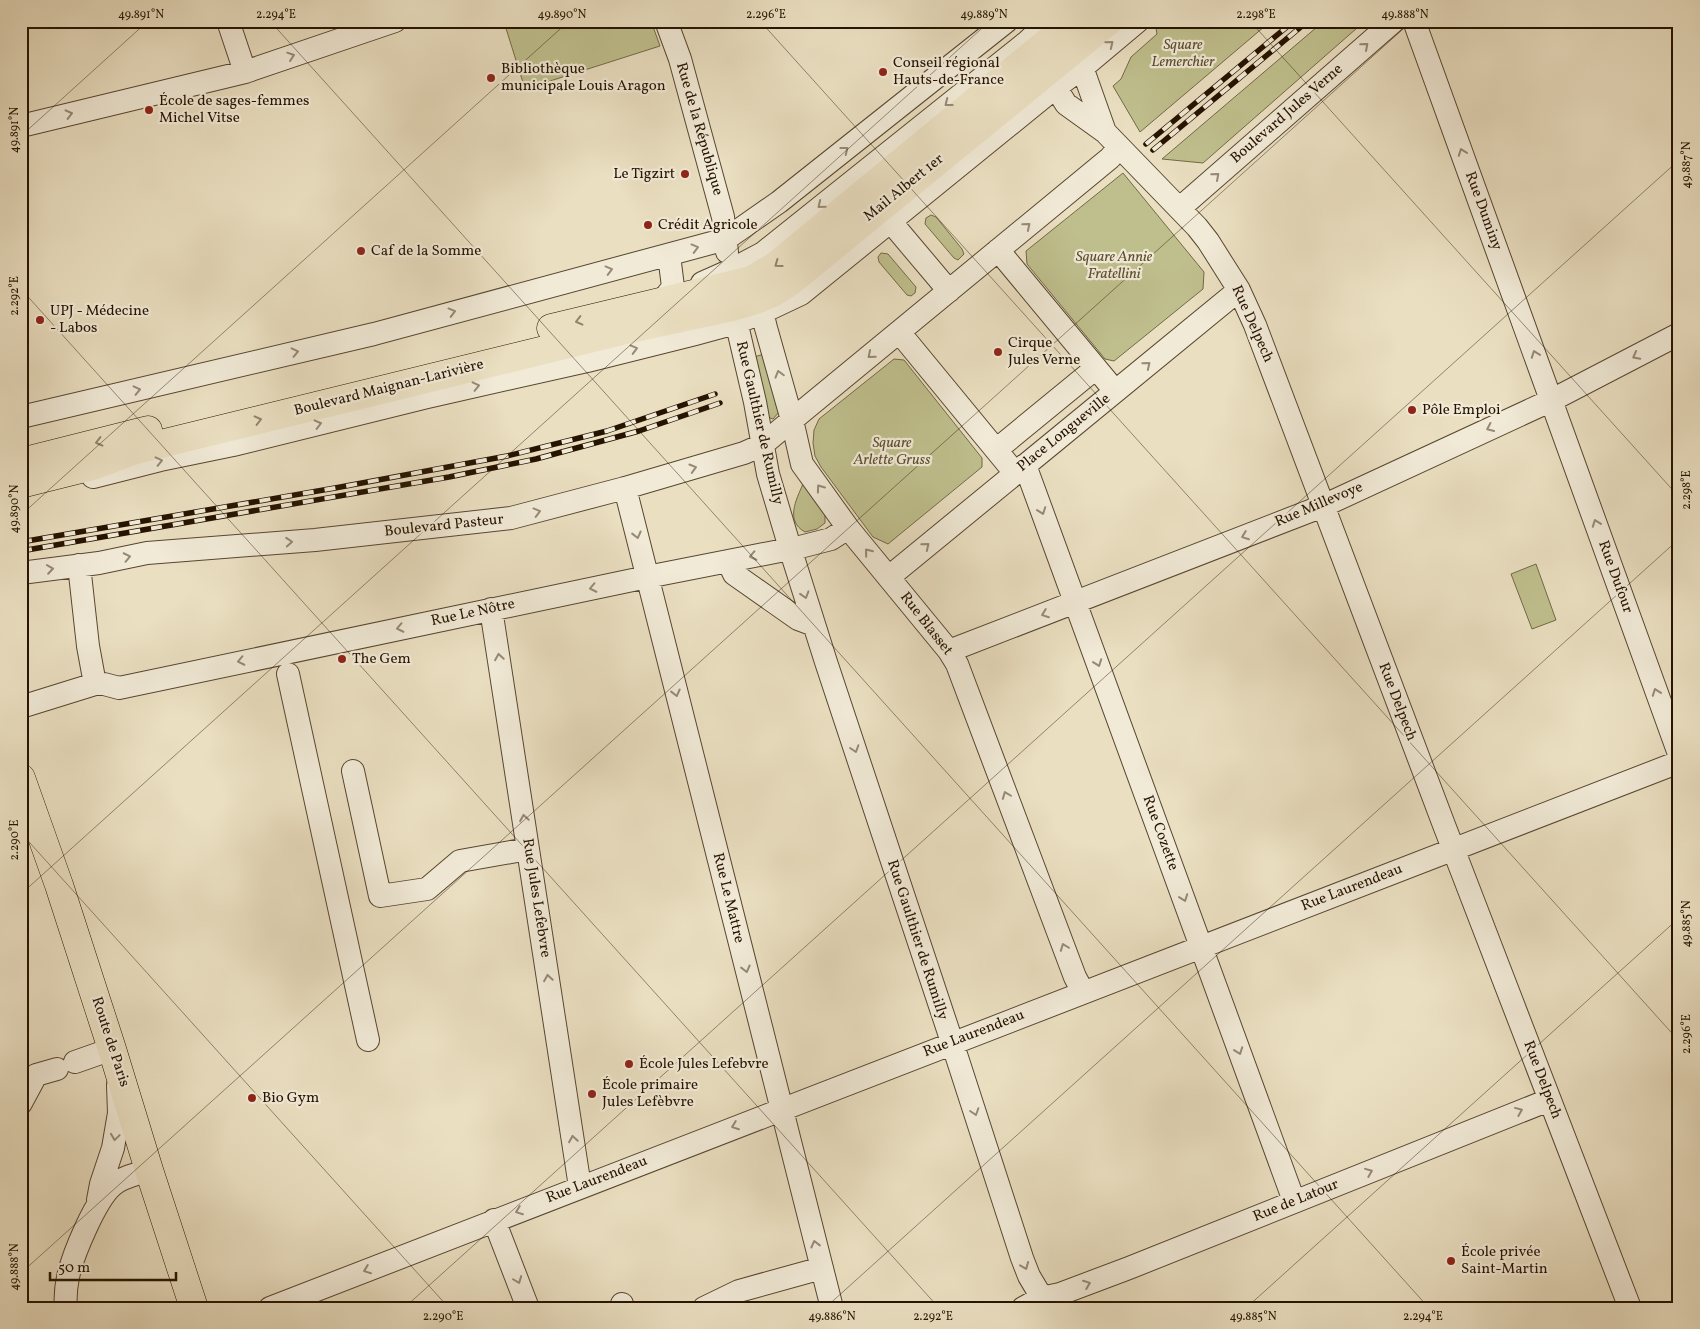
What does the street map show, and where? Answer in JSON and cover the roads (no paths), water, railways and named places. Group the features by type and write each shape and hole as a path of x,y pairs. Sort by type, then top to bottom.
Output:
{"main road":[{"name":"Mail Albert 1er","path":"743,297 773,293 790,282 1041,63 1069,34 1109,21"},
{"name":"Mail Albert 1er","path":"743,297 775,266 796,237 1041,63"},
{"name":"Boulevard Maignan-Larivière","path":"21,462 670,298 743,297"},
{"name":"Boulevard Maignan-Larivière","path":"21,484 94,466 136,450 630,328 743,297"},
{"name":"Route de Paris","path":"21,778 59,885 194,1308"}],"street":[{"path":"228,21 245,72"},
{"path":"21,126 245,72 395,21"},
{"name":"Rue de la République","path":"666,21 680,59 723,217 726,239 743,297"},
{"path":"21,417 374,334 726,239 779,202 1007,21"},
{"path":"1014,21 1041,63"},
{"path":"21,494 587,361 743,297 801,294 890,221 1069,34 1138,21"},
{"name":"Boulevard Jules Verne","path":"1180,208 1394,21"},
{"name":"Rue Duminy","path":"1414,21 1552,400"},
{"name":"Rue Delpech","path":"1069,34 1112,140"},
{"name":"Rue Delpech","path":"1041,63 1066,104 1112,140 1180,208 1208,241 1239,290 1255,325 1453,849 1630,1308"},
{"name":"Boulevard Pasteur","path":"21,573 79,564 99,563 147,553 315,540 511,518 625,488 744,453 762,445 1110,158 1112,140"},
{"path":"779,202 778,214 796,237"},
{"path":"890,221 948,291"},
{"path":"994,253 1115,391"},
{"path":"663,256 670,263 673,286 670,298"},
{"name":"Place Longueville","path":"888,577 1239,290"},
{"name":"Rue Blasset","path":"743,297 766,328 792,420 802,464 848,528 949,651 956,664 1083,992"},
{"name":"Rue Gaulthier de Rumilly","path":"743,297 755,402 768,474 814,625 1037,1304"},
{"name":"Rue Cozette","path":"904,328 996,450 1020,469 1075,602 1294,1201"},
{"name":"Rue Millevoye","path":"949,651 1323,506 1552,400 1679,334"},
{"path":"996,450 1096,368"},
{"name":"Rue Dufour","path":"1552,400 1679,754"},
{"name":"Rue Le Mattre","path":"625,488 832,1308"},
{"name":"Rue Le Nôtre","path":"95,684 119,688 285,662 491,609 800,547 831,539 848,528"},
{"path":"728,561 734,574 798,619 814,625"},
{"path":"21,707 95,684 88,646 79,564"},
{"name":"Rue Jules Lefebvre","path":"491,609 580,1187"},
{"path":"285,662 368,1040"},
{"name":"Rue Laurendeau","path":"270,1308 952,1042 1679,762"},
{"path":"353,771 380,896 427,889 460,861 528,849"},
{"path":"21,1103 36,1075 66,1065 116,1060 118,1114 114,1148 101,1184 98,1202"},
{"name":"Rue de Latour","path":"1037,1304 1549,1100"},
{"path":"66,1308 68,1278 73,1259 98,1202 116,1182 149,1170"},
{"path":"494,1220 528,1308"},
{"path":"704,1308 739,1290 822,1268"}],"railway":[{"path":"1146,144 1294,21"},
{"path":"1153,150 1308,21"},
{"path":"21,542 335,488 507,456 607,431 715,394"},
{"path":"21,551 449,477 536,459 639,431 720,403"}],"place":[{"name":"Conseil régional Hauts-de-France","path":"883,72"},
{"name":"Bibliothèque municipale Louis Aragon","path":"491,78"},
{"name":"École de sages-femmes Michel Vitse","path":"149,110"},
{"name":"Le Tigzirt","path":"685,174"},
{"name":"Crédit Agricole","path":"648,225"},
{"name":"Caf de la Somme","path":"361,251"},
{"name":"UPJ - Médecine - Labos","path":"40,320"},
{"name":"Cirque Jules Verne","path":"998,352"},
{"name":"Pôle Emploi","path":"1412,410"},
{"name":"The Gem","path":"342,659"},
{"name":"École Jules Lefebvre","path":"629,1064"},
{"name":"École primaire Jules Lefèbvre","path":"592,1094"},
{"name":"Bio Gym","path":"252,1098"},
{"name":"École privée Saint-Martin","path":"1451,1261"}],"park label":[{"name":"Square Lemerchier","path":"1183,54"},
{"name":"Square Annie Fratellini","path":"1114,266"},
{"name":"Square Arlette Gruss","path":"892,452"}]}
